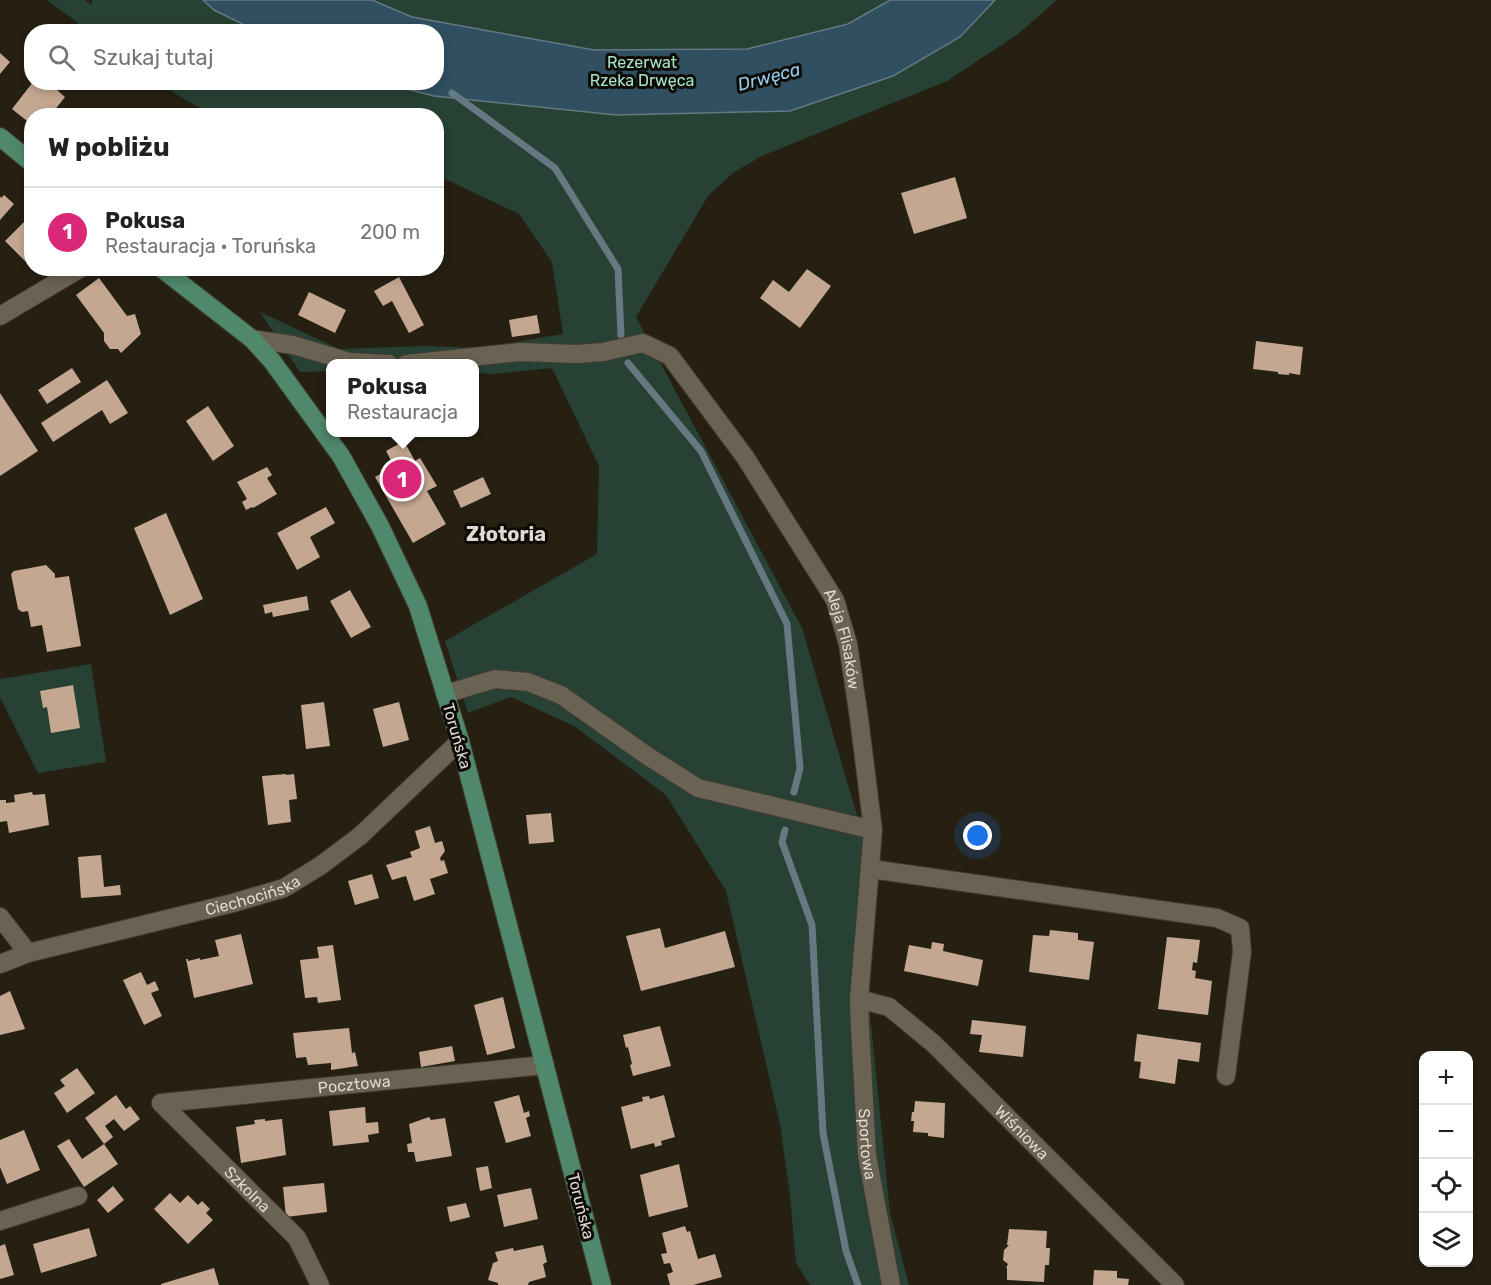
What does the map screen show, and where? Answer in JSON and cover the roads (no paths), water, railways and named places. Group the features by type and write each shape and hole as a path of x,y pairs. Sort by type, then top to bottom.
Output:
{"main road":[{"path":"0,137 24,157"},
{"name":"Toruńska","path":"171,276 252,339 272,362 326,436"},
{"name":"Toruńska","path":"327,437 341,456 375,516 418,606 460,741 602,1285"}],"street":[{"path":"0,315 67,276"},
{"path":"252,339 293,345 340,359"},
{"name":"Aleja Flisaków","path":"447,359 520,352 577,354 603,352 643,343 669,356 745,457 835,600 848,644 873,830 859,999"},
{"path":"445,694 495,679 528,682 561,695 648,757 698,788 873,830"},
{"name":"Ciechocińska","path":"0,964 28,953 233,903 284,888 320,866 360,836 460,741"},
{"path":"871,869 1217,918 1240,928 1242,952 1226,1076"},
{"path":"0,917 28,953"},
{"name":"Sportowa","path":"859,999 867,1155 891,1285"},
{"name":"Wiśniowa","path":"859,999 889,1007 934,1044 1175,1285"},
{"name":"Pocztowa","path":"161,1102 545,1065"},
{"name":"Szkolna","path":"161,1102 297,1239 320,1285"},
{"path":"0,1221 78,1196"}],"water":[{"name":"Drwęca","path":"203,0 372,0 412,17 594,50 747,49 848,24 890,0 995,0 960,37 893,76 790,111 616,115 434,96 410,90 444,90 444,24 243,24 214,10"}],"waterway":[{"path":"452,93 555,168 618,269 621,335"},
{"path":"628,363 701,451 787,624 800,768 794,792"},
{"path":"785,830 782,842 812,925 823,1133 846,1251 858,1285"}],"place":[{"name":"Pokusa","path":"402,479"}],"district":[{"name":"Złotoria","path":"506,534"}],"park label":[{"name":"Rezerwat Rzeka Drwęca","path":"642,71"}]}
